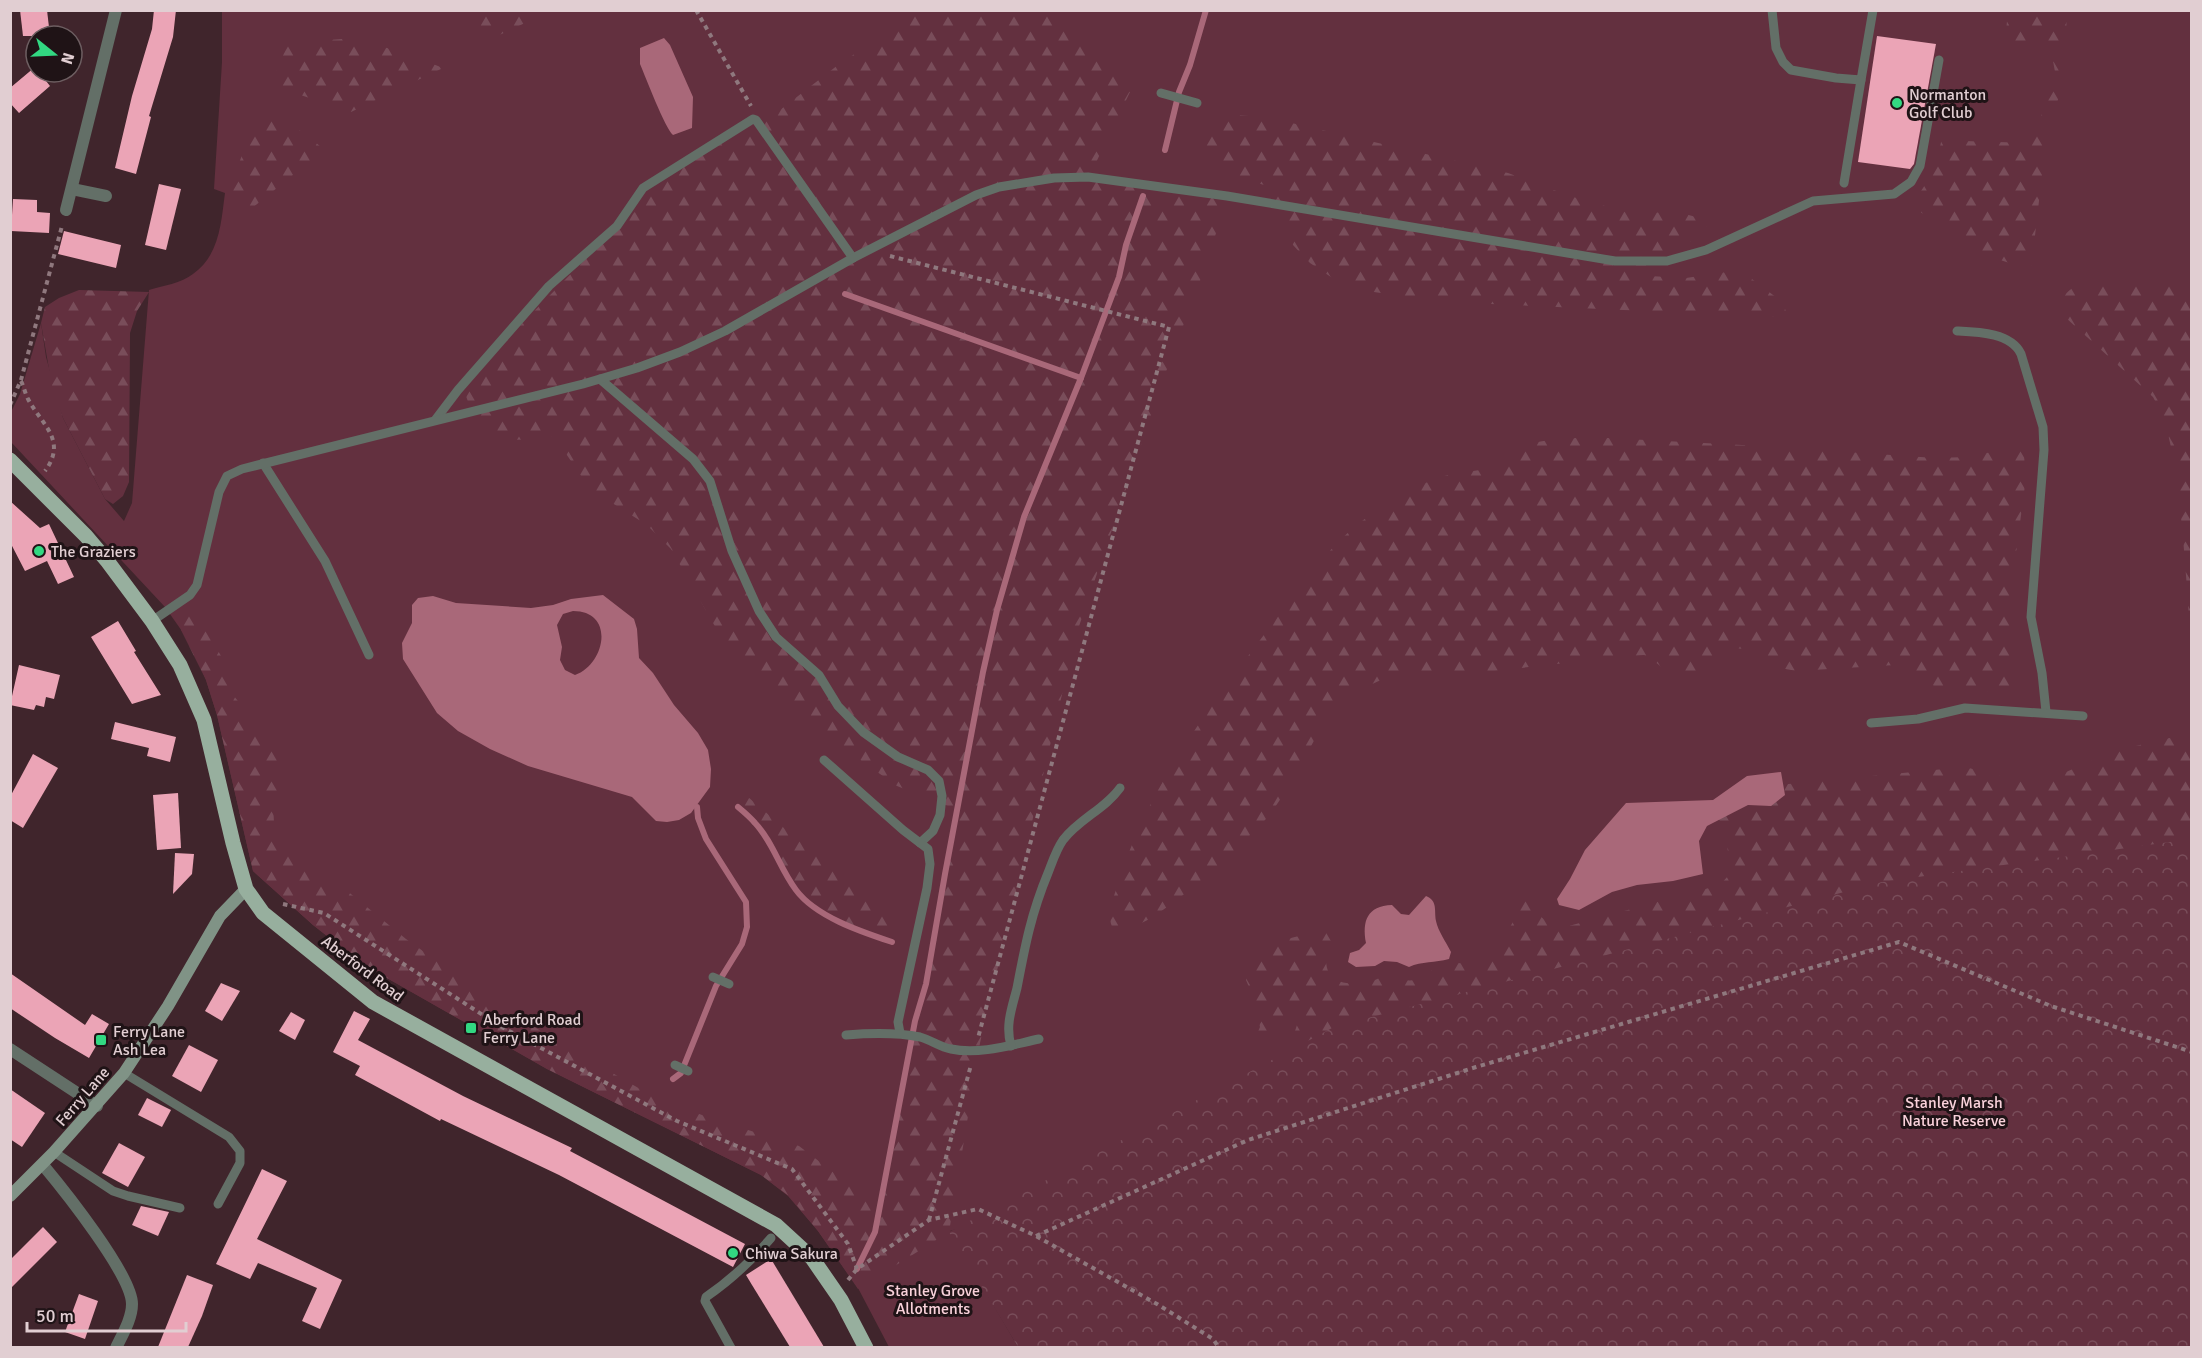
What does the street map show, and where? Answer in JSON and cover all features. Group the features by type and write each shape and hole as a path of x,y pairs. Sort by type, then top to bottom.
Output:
{"main road":[{"name":"Aberford Road","path":"10,460 93,545 152,621 180,665 204,720 246,889 263,913 373,1002 776,1226 812,1258 841,1300 866,1347"}],"street":[{"path":"66,210 116,10"},
{"path":"72,189 106,196"},
{"name":"Ferry Lane","path":"10,1196 43,1165 124,1073 168,1006 220,916 246,889"},
{"path":"10,1049 97,1106"},
{"path":"43,1165 78,1208 123,1278 130,1293 131,1313 116,1347"}],"lane":[{"path":"1772,10 1776,48 1783,62 1791,70 1861,80"},
{"path":"1844,183 1873,10"},
{"path":"152,621 190,595 196,585 219,492 227,476 263,463 600,379 670,356 725,331 854,258 976,195 999,187 1054,178 1088,177 1227,196 1615,261 1667,261 1706,250 1813,201 1894,194 1911,182 1920,166 1939,60"},
{"path":"1165,95 1194,102"},
{"path":"436,419 458,390 549,286 617,226 643,188 753,119 756,120 854,258"},
{"path":"1958,331 1993,336 2016,344 2043,428 2031,617 2042,673 2046,712"},
{"path":"600,379 693,459 710,481 732,551 759,611 776,637 819,675 838,706 863,732 898,757 928,770 939,781 942,796 940,815 933,831 920,843"},
{"path":"263,463 326,561 369,655"},
{"path":"1871,723 1918,719 1965,708 2083,716"},
{"path":"824,760 928,849 930,864 927,888 898,1022 900,1033"},
{"path":"1011,1046 1007,1034 1020,961 1037,900 1052,863 1062,842 1073,828 1114,797 1120,788"},
{"path":"713,977 729,984"},
{"path":"846,1035 900,1033 920,1037 949,1049 975,1050 1011,1046 1039,1039"},
{"path":"675,1065 688,1071"},
{"path":"124,1073 229,1137 240,1151 240,1163 218,1204"},
{"path":"54,1152 113,1191 180,1208"},
{"path":"731,1347 705,1301 706,1297 725,1284 753,1259 771,1238"}],"path":[{"path":"696,10 751,107"},
{"path":"10,405 21,380 66,210"},
{"path":"868,251 1169,327 929,1220"},
{"path":"21,380 28,399 54,439 54,449 48,466 35,485"},
{"path":"263,913 281,904 324,913 500,1026 677,1121 792,1168 848,1244 857,1269 929,1220 978,1209 1036,1236 1157,1304 1213,1339 1220,1347"},
{"path":"1036,1236 1248,1140 1476,1067 1899,942 2051,1006 2192,1052"}],"green space":[{"path":"525,10 529,13 527,22 489,40 466,19 439,11"},
{"name":"Normanton Golf Club","path":"222,11 2191,11 2191,839 950,1231 1018,1347 889,1347 858,1288 818,1231 788,1196 761,1175 547,1069 364,965 313,925 253,871 217,715 191,644 165,607 11,442 11,412 20,394 41,323 46,357 63,418 105,499 124,521 132,503 149,290 183,280 193,274 209,257 218,237 225,193 214,189 222,62"},
{"path":"919,11 1062,11 1074,32 1130,92 1089,177 1227,196 1208,260 1168,366 1076,635 980,1043 949,1232 858,1289 818,1231 789,1196 761,1175 547,1069 364,965 313,925 253,871 217,715 206,680 181,630 182,617 198,606 201,622 224,661 226,677 234,696 276,751 281,768 279,786 273,804 275,842 302,865 346,890 406,939 482,993 550,1037 654,1097 710,1118 799,1146 879,1207 915,1021 926,984 958,810 897,786 825,735 721,637 671,549 647,525 590,489 554,436 507,439 479,433 466,396 484,365 507,339 612,232 644,204 654,182 745,124 758,127 838,65"},
{"path":"2008,11 2066,11 2067,42 2005,42"},
{"path":"342,39 393,50 443,68 351,112 271,85 288,43"},
{"path":"2053,61 2067,62 2065,79 2047,132 2031,270 1991,257 1911,206 1935,170 1943,133 1963,141 2031,143 2056,77"},
{"path":"1238,115 1270,118 1508,173 1570,196 1640,216 1670,210 1711,221 1695,241 1669,244 1649,276 1686,278 1740,270 1781,301 1786,311 1777,317 1491,304 1455,298 1415,298 1374,292 1340,283 1310,263 1293,245 1271,187 1230,175 1202,160 1199,141 1212,123"},
{"path":"256,119 277,121 293,127 324,150 251,209 229,189"},
{"path":"2192,281 2191,650 2180,507 2172,450 2165,423 2153,397 2065,317 2060,309 2065,295 2076,286"},
{"path":"79,290 149,292 137,311 130,333 129,482 123,496 113,504 105,499 63,418 52,386 41,323 45,307"},
{"path":"1588,437 1935,458 1968,457 2024,445 2025,485 2009,606 2014,692 1945,690 1935,687 1918,672 1895,665 1796,671 1770,665 1739,648 1718,656 1714,673 1674,673 1644,655 1479,673 1422,672 1386,678 1353,695 1334,712 1318,733 1271,813 1215,868 1170,905 1148,919 1129,929 1114,931 1110,913 1114,896 1131,848 1164,779 1227,684 1328,553 1366,518 1407,492 1428,482 1451,474 1491,467 1517,449 1532,443"},
{"path":"2191,734 2191,1079 1291,1051 1300,1016 1252,1046 1260,1027 1246,980 1260,956 1278,943 1325,931 1335,948 1326,957 1326,966 1332,977 1337,980 1365,984 1391,973 1398,978 1412,980 1425,976 1441,959 1457,963 1471,962 1483,957 1493,949 1510,927 1535,881 1550,867 1537,889 1536,906 1546,921 1565,927 1720,885 1728,876 1730,866 1727,845 1723,825 1708,805 1737,789 1965,767 2039,786 2095,759 2150,742"},
{"path":"748,797 898,926 892,942 827,916 805,900 790,882 761,830 738,807"},
{"name":"Stanley Marsh Nature Reserve","path":"2191,839 2191,1347 1018,1347 949,1232 1334,1027 1882,882"}],"shaded area":[{"path":"664,38 670,45 693,97 692,128 673,135 640,64 640,48"},
{"path":"603,595 634,619 639,658 698,733 708,750 711,769 710,787 691,813 679,820 656,821 632,797 528,766 458,731 437,713 403,659 402,643 412,623 412,605 418,598 433,596 456,603 531,608 553,605 571,599","holes":["573,611 587,613 596,620 600,629 599,650 593,661 575,675 565,670 560,660 562,647 557,625 563,614"]},
{"path":"1781,772 1785,795 1771,806 1748,805 1707,826 1699,841 1703,874 1673,881 1637,885 1612,892 1579,910 1559,905 1557,899 1585,850 1626,803 1713,800 1747,776"},
{"path":"1426,896 1434,903 1437,925 1451,952 1449,959 1409,967 1397,962 1384,961 1375,966 1356,967 1348,962 1350,953 1359,950 1366,943 1366,922 1372,912 1377,908 1392,905 1401,914 1409,915"}],"building":[{"path":"20,10 47,10 49,24 24,24 23,36"},
{"path":"154,10 176,10 173,37 149,116 151,117 136,174 115,168 132,96 152,29"},
{"name":"Normanton Golf Club","path":"1877,36 1936,44 1914,164 1910,169 1858,162"},
{"path":"24,76 24,84 48,84 50,86 19,113 10,103 10,88"},
{"path":"159,184 181,189 166,250 145,245"},
{"path":"13,199 37,200 37,212 50,213 49,233 11,231"},
{"path":"64,231 121,245 116,268 58,254"},
{"name":"The Graziers","path":"10,501 40,528 49,524 74,577 58,584 47,561 25,571 10,542"},
{"path":"118,621 161,695 132,704 91,637"},
{"path":"19,665 60,675 54,699 46,697 44,707 36,705 34,710 10,705"},
{"path":"115,722 176,737 170,762 147,756 149,748 111,739"},
{"path":"33,754 58,768 23,828 10,820 10,797"},
{"path":"178,793 181,848 157,850 153,795"},
{"path":"175,853 194,854 192,874 173,894"},
{"path":"10,973 85,1025 92,1014 109,1024 89,1058 10,1008"},
{"path":"221,983 240,991 222,1021 205,1011"},
{"path":"354,1011 370,1019 358,1040 463,1096 572,1148 570,1151 745,1244 733,1267 559,1175 441,1119 440,1121 355,1075 360,1066 333,1052"},
{"path":"291,1012 305,1020 295,1040 279,1031"},
{"path":"189,1045 218,1060 201,1092 172,1076"},
{"path":"10,1089 45,1113 22,1147 10,1139"},
{"path":"147,1098 171,1110 162,1127 138,1115"},
{"path":"119,1143 145,1157 128,1187 102,1173"},
{"path":"262,1169 287,1181 257,1239 342,1280 320,1329 302,1321 317,1288 258,1263 250,1279 216,1264"},
{"path":"141,1206 169,1212 158,1236 132,1225"},
{"path":"43,1227 57,1242 10,1289 10,1260"},
{"path":"771,1259 824,1347 790,1347 752,1285 746,1275"},
{"path":"187,1275 213,1285 202,1316 188,1347 158,1347"},
{"path":"79,1294 98,1301 85,1339 65,1332"}],"waterway":[{"path":"1165,150 1179,92 1190,65 1206,10"},
{"path":"857,1269 875,1232 915,1021 926,984 983,672 997,610 1024,517 1081,378 1119,277 1126,245 1143,196"},
{"path":"845,294 1081,378"},
{"path":"673,1079 681,1073 716,986 742,944 747,927 746,902 706,839 698,818 697,807"},
{"path":"738,807 761,830 790,882 805,900 827,916 892,942"}],"place":[{"name":"Normanton Golf Club","path":"1897,103"},
{"name":"The Graziers","path":"39,551"},
{"name":"Aberford Road Ferry Lane","path":"471,1028"},
{"name":"Ferry Lane Ash Lea","path":"101,1040"},
{"name":"Chiwa Sakura","path":"733,1253"}],"park label":[{"name":"Stanley Grove Allotments","path":"933,1299"}]}
